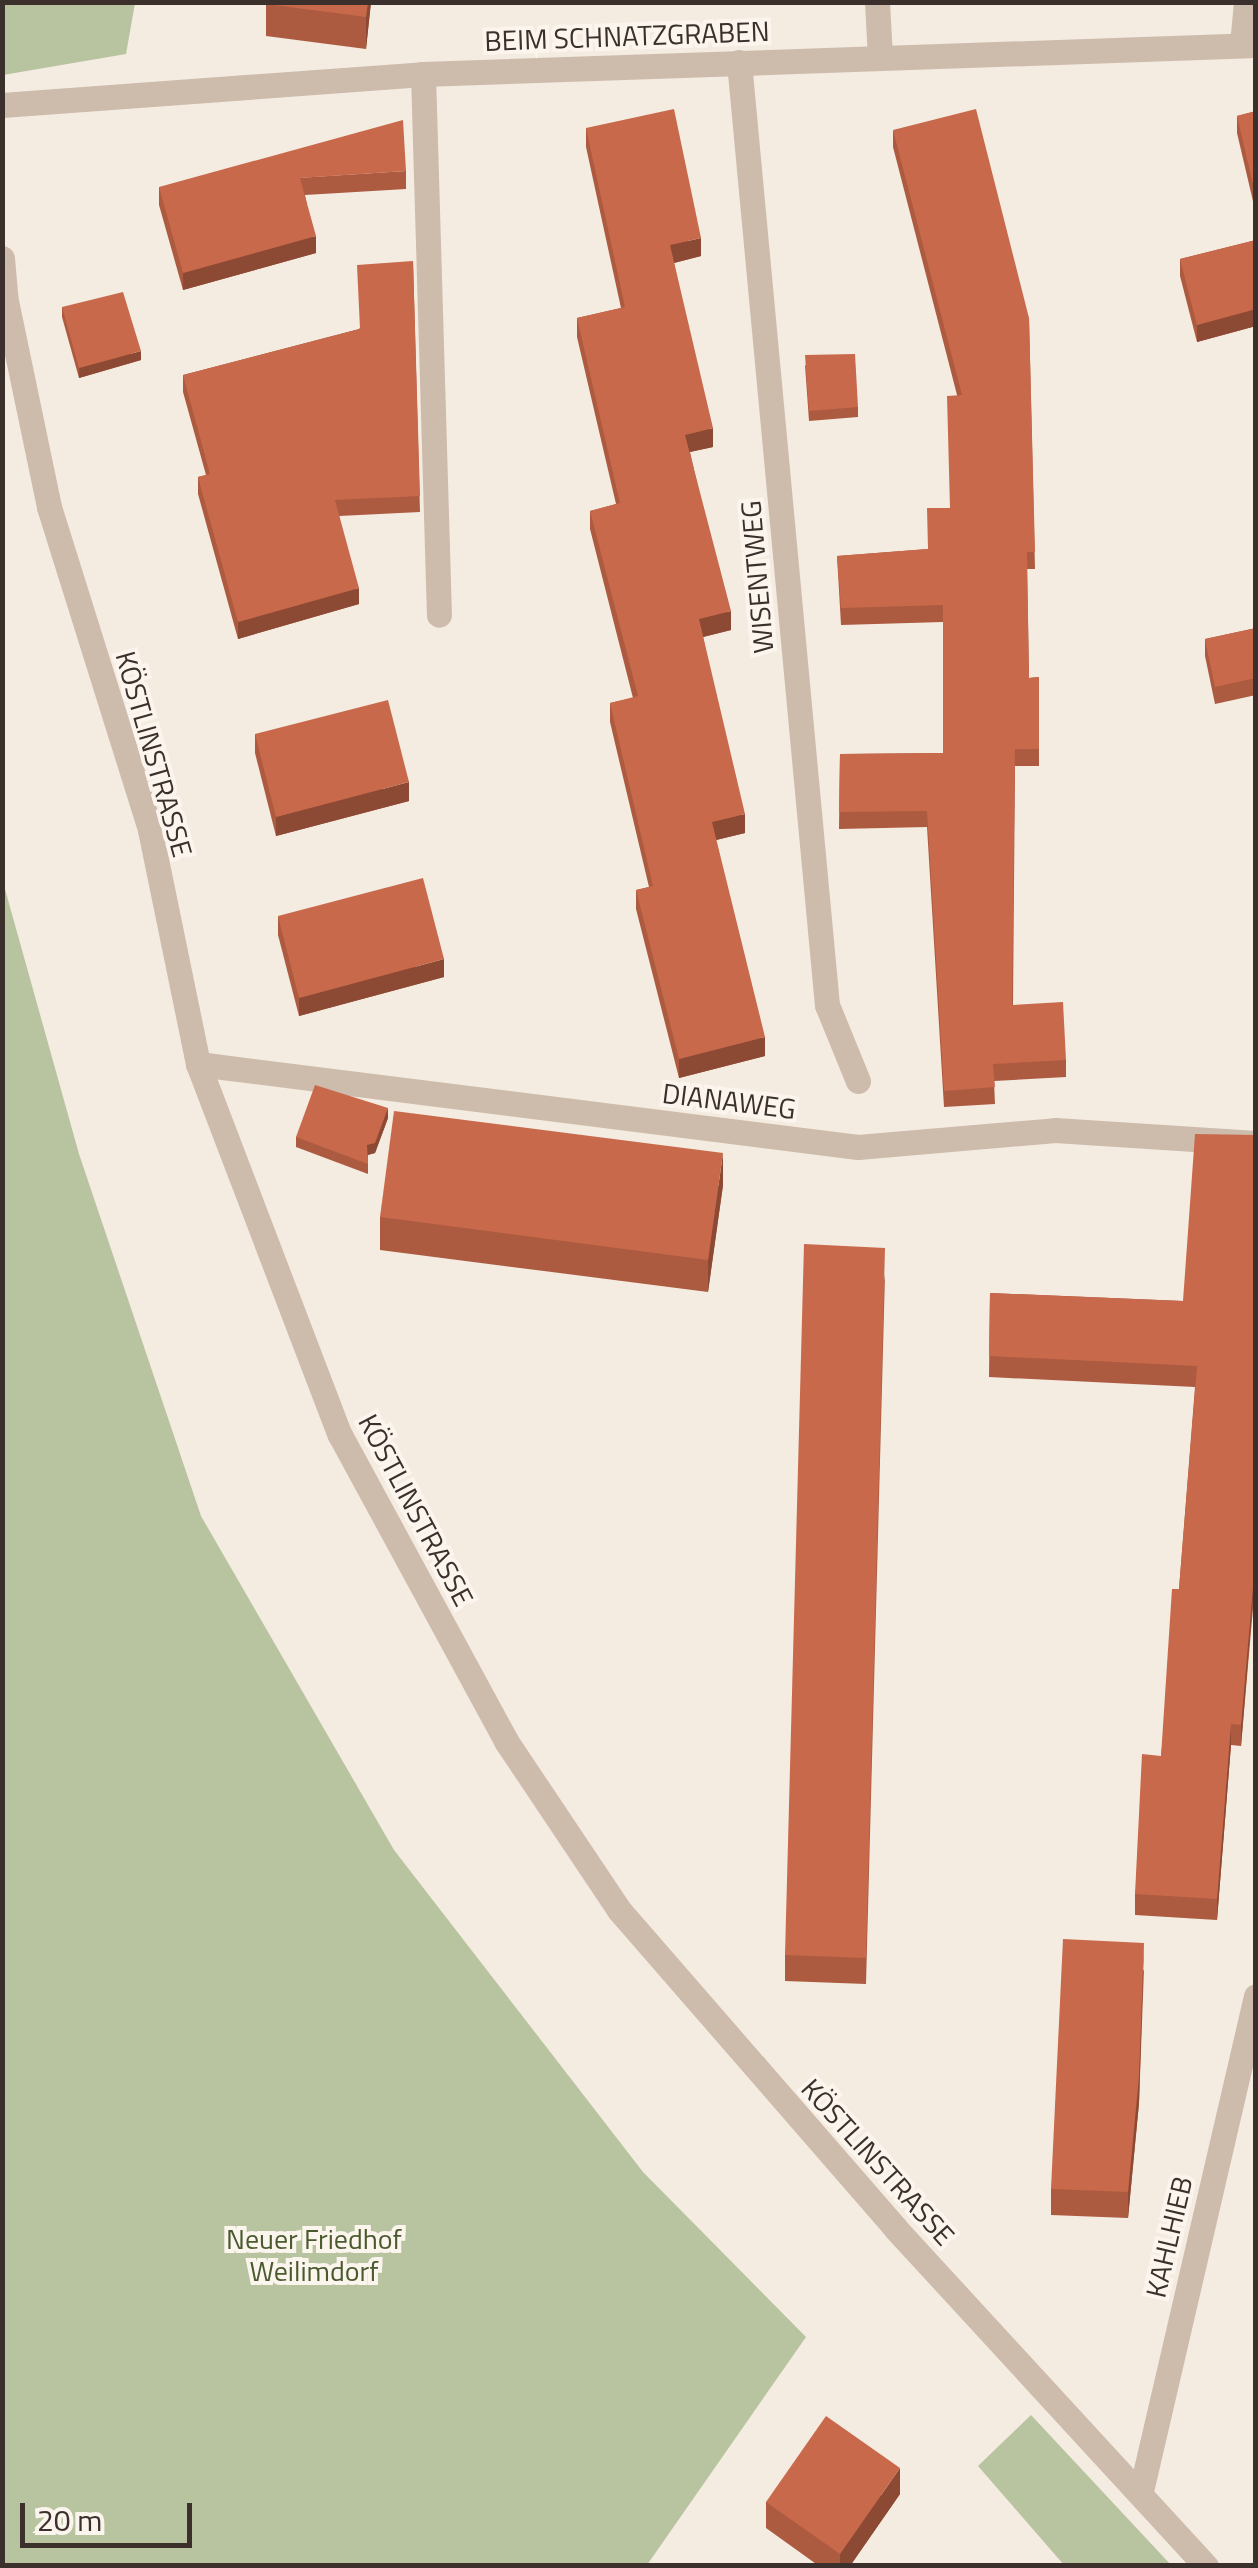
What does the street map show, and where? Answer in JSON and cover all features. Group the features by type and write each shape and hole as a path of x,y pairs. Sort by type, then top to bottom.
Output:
{"street":[{"path":"877,2 880,57"},
{"path":"1246,2 1249,45"},
{"name":"BEIM SCHNATZGRABEN","path":"2,105 423,74 1249,45"},
{"name":"WISENTWEG","path":"739,62 827,1005 858,1081"},
{"path":"423,74 440,616"},
{"name":"KÖSTLINSTRASSE","path":"2,258 5,296 49,507 150,830 198,1064 340,1436 506,1741 619,1910 896,2229 1206,2566"},
{"name":"DIANAWEG","path":"198,1064 858,1147 1055,1130 1256,1143"},
{"name":"KAHLHIEB","path":"1141,2491 1256,1996"}],"green space":[{"path":"3,2 135,3 126,54 3,75"},
{"name":"Neuer Friedhof Weilimdorf","path":"3,882 79,1154 201,1516 394,1850 643,2172 806,2337 647,2565 3,2565"},
{"path":"1031,2415 1171,2565 1064,2565 978,2466"}],"building":[{"path":"266,2 368,2 366,17"},
{"path":"674,109 701,238 670,245 713,428 685,435 731,611 699,619 745,814 712,822 765,1037 679,1059 636,890 653,886 610,703 638,696 590,511 620,503 577,318 625,307 586,128"},
{"path":"976,109 1029,318 1035,552 1027,552 1029,678 1039,677 1039,749 1015,749 1012,1005 1063,1002 1066,1060 993,1064 995,1087 944,1091 927,811 839,812 840,754 943,753 943,605 841,608 837,556 928,549 927,508 950,508 947,396 962,395 893,130"},
{"path":"1256,111 1256,197 1237,116"},
{"path":"403,120 406,171 300,178 316,236 183,273 159,187"},
{"path":"1256,240 1256,309 1197,325 1180,259"},
{"path":"413,261 420,496 335,500 359,588 238,622 198,477 210,474 183,375 360,329 357,265"},
{"path":"123,292 141,351 79,368 62,307"},
{"path":"855,354 858,407 809,411 805,355"},
{"path":"1256,628 1256,678 1215,687 1205,639"},
{"path":"388,700 409,782 276,817 255,734"},
{"path":"423,878 444,959 299,998 278,916"},
{"path":"315,1085 388,1108 375,1143 367,1145 368,1164 296,1137"},
{"path":"394,1111 723,1153 708,1260 380,1217"},
{"path":"1195,1134 1256,1135 1256,1553 1241,1725 1231,1724 1217,1899 1135,1894 1142,1754 1161,1756 1172,1589 1179,1589 1197,1366 989,1356 990,1293 1183,1301"},
{"path":"804,1244 885,1248 866,1958 785,1955"},
{"path":"1063,1939 1144,1943 1139,2077 1128,2192 1051,2189"},
{"path":"1256,2357 1256,2422 1253,2422"},
{"path":"826,2416 900,2468 840,2554 766,2502"}]}
